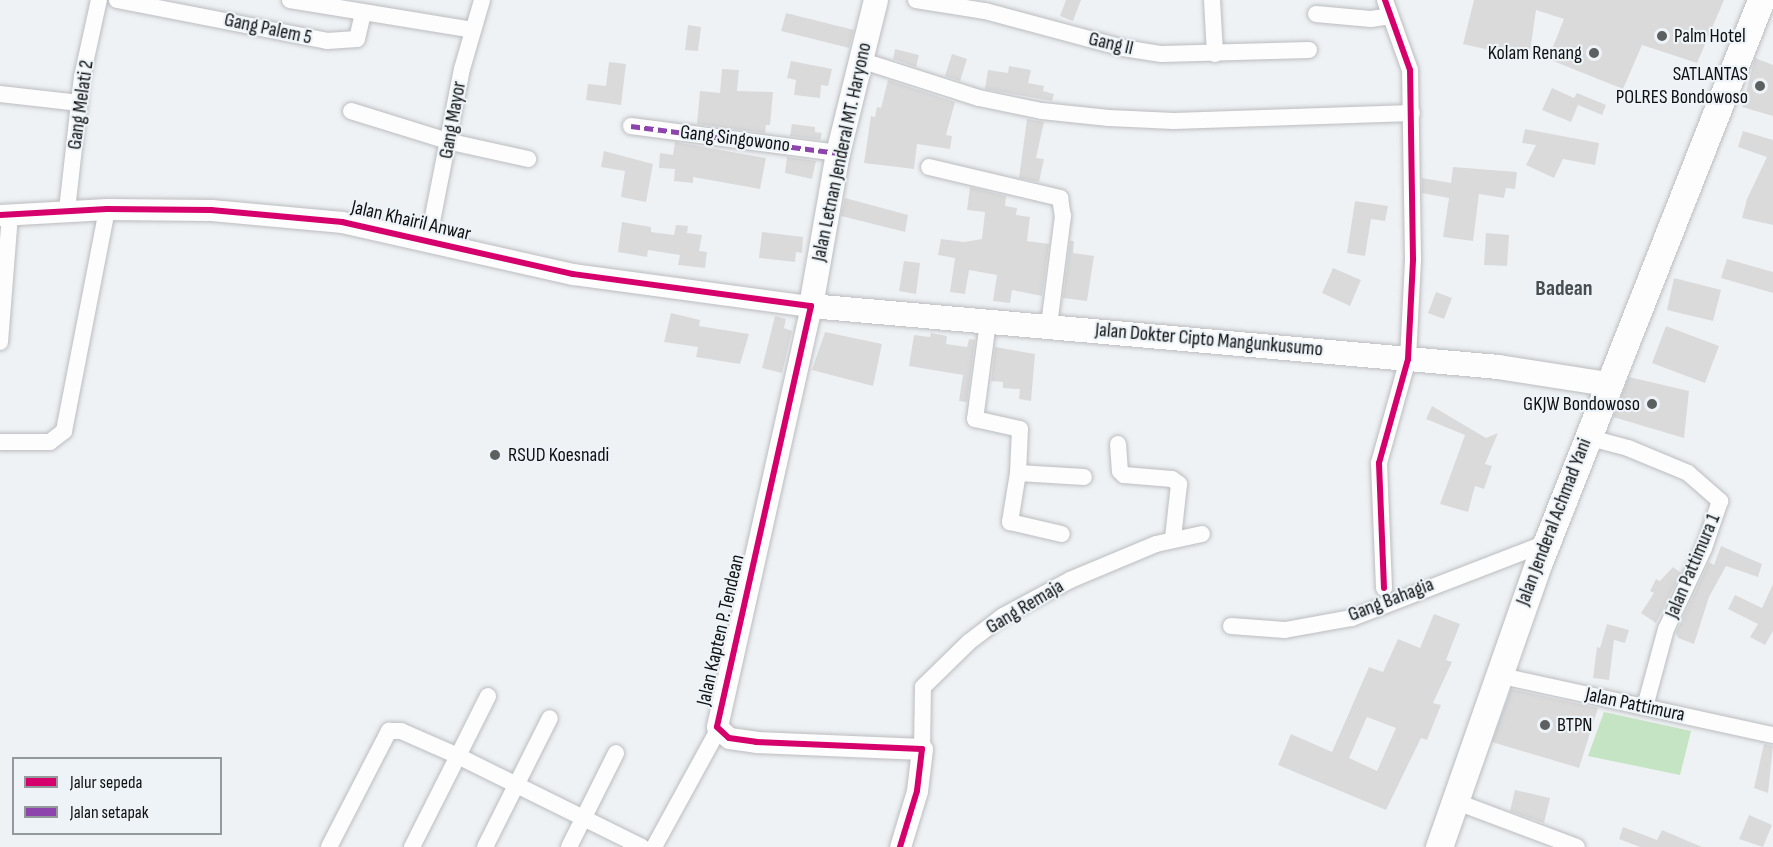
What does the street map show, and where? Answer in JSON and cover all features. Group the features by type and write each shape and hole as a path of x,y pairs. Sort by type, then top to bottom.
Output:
{"main road":[{"name":"Jalan Letnan Jenderal MT. Haryono","path":"811,306 838,153 876,0"},
{"name":"Jalan Jenderal Achmad Yani","path":"1440,847 1457,802 1497,675 1606,384 1761,0"},
{"name":"Jalan Dokter Cipto Mangunkusumo","path":"811,306 1408,359 1606,384"}],"street":[{"name":"Gang Melati 2","path":"67,210 79,103 99,0"},
{"name":"Gang Palem 5","path":"117,0 327,41 357,39 363,13"},
{"path":"290,0 472,30"},
{"name":"Gang Mayor","path":"428,242 472,30 482,0"},
{"name":"Gang II","path":"916,0 985,11 1123,48 1162,54 1215,54 1260,48 1309,50"},
{"path":"1212,0 1215,54"},
{"path":"1316,14 1371,19 1388,8 1407,53 1412,113 1413,259 1408,359 1379,463 1384,588"},
{"path":"860,60 979,98 1042,111 1098,117 1174,121 1412,113"},
{"path":"0,94 79,103"},
{"path":"351,111 450,142 528,159"},
{"name":"Gang Singowono","path":"631,126 838,153"},
{"path":"929,167 1060,198 1063,216 1049,326"},
{"path":"2,443 50,442 64,431 107,209"},
{"name":"Jalan Khairil Anwar","path":"5,215 107,209 211,210 342,222 573,274 811,306"},
{"path":"0,342 5,215"},
{"name":"Jalan Kapten P. Tendean","path":"811,306 714,735 794,746 922,749"},
{"path":"988,322 974,415 979,422 1020,429 1018,473 1010,522 1062,534"},
{"name":"Jalan Pattimura 1","path":"1587,437 1628,448 1688,473 1720,501 1704,548 1666,629 1645,707"},
{"path":"1118,444 1120,471 1124,475 1172,479 1179,484 1173,538"},
{"path":"1018,473 1084,477"},
{"name":"Gang Remaja","path":"922,749 923,687 969,642 1033,598 1173,538 1202,534"},
{"name":"Gang Bahagia","path":"1231,627 1285,630 1352,618 1542,553"},
{"name":"Jalan Pattimura","path":"1497,675 1773,735"},
{"path":"412,847 488,696"},
{"path":"484,847 550,718"},
{"path":"329,847 389,731 401,731 458,756 642,847"},
{"path":"654,847 698,761 714,735"},
{"path":"900,847 917,791 922,749"},
{"path":"569,847 616,753"},
{"path":"1457,802 1577,847"}],"green space":[{"path":"1604,712 1691,731 1680,775 1588,756"}],"building":[{"path":"1066,0 1081,0 1073,21 1060,16"},
{"path":"1474,0 1724,0 1697,63 1642,45 1623,89 1548,59 1564,19 1536,10 1529,59 1463,44"},
{"path":"786,13 854,30 849,48 781,31"},
{"path":"688,25 701,27 698,51 685,50"},
{"path":"895,49 919,55 916,67 893,59"},
{"path":"952,54 967,59 960,81 945,76"},
{"name":"SATLANTAS POLRES Bondowoso","path":"1755,58 1773,65 1773,116 1742,107"},
{"path":"791,61 832,69 828,86 821,85 820,98 794,95 796,80 787,78"},
{"path":"609,62 626,64 621,105 586,100 588,84 606,86"},
{"path":"1009,66 1031,70 1028,83 1044,86 1043,91 1054,94 1052,101 985,89 988,70 1008,73"},
{"path":"722,69 739,70 737,91 773,92 770,125 766,125 765,133 697,124 700,91 720,93"},
{"path":"888,80 955,102 946,135 952,136 950,149 917,144 914,169 864,163 871,116 875,117 877,107 881,108"},
{"path":"1552,88 1574,98 1577,93 1606,105 1602,115 1578,105 1571,122 1542,110"},
{"path":"1027,119 1044,122 1036,158 1044,159 1039,182 1019,178"},
{"path":"792,124 815,127 815,132 822,133 820,140 790,136"},
{"path":"1525,129 1599,143 1595,165 1563,159 1554,178 1526,165 1536,145 1522,143"},
{"path":"1743,131 1773,140 1773,225 1742,218 1747,199 1767,157 1738,147"},
{"path":"675,142 766,158 760,189 693,177 693,183 674,181 675,169 659,168 660,153 673,155"},
{"path":"604,151 653,164 646,202 621,197 625,171 601,167"},
{"path":"787,157 816,161 812,179 785,173"},
{"path":"1453,167 1517,172 1515,189 1506,188 1504,198 1479,194 1473,241 1443,237 1449,198 1422,193 1422,178 1451,183"},
{"path":"970,187 1006,196 1005,206 1017,208 1016,215 1030,217 1027,241 1049,244 1042,296 1012,290 1010,303 993,301 997,275 969,270 965,294 950,292 955,258 938,255 941,239 964,242 982,239 985,212 967,210"},
{"path":"845,198 908,215 905,232 841,216"},
{"path":"1355,201 1388,206 1385,221 1371,219 1365,256 1347,253"},
{"path":"622,222 651,227 651,232 674,235 676,225 688,226 687,233 702,235 699,251 707,252 705,268 678,265 680,255 648,250 647,257 618,252"},
{"path":"762,232 803,237 802,253 796,252 795,262 759,258"},
{"path":"1486,233 1509,235 1507,266 1484,265"},
{"path":"1070,241 1074,241 1073,253 1094,256 1087,301 1063,298"},
{"path":"1727,259 1773,272 1773,293 1721,278"},
{"path":"904,261 920,263 916,294 899,291"},
{"path":"1333,268 1361,280 1350,306 1322,293"},
{"path":"1674,278 1721,290 1713,321 1667,310"},
{"path":"1436,292 1452,298 1444,319 1428,313"},
{"path":"671,313 700,320 699,326 749,334 740,364 696,357 698,347 664,342"},
{"path":"775,316 786,319 784,328 792,331 782,373 762,368"},
{"path":"1666,326 1719,346 1705,383 1652,363"},
{"path":"825,332 882,344 873,386 812,370"},
{"path":"931,333 947,336 946,344 967,347 969,339 975,340 967,402 959,401 963,375 909,366 914,335 930,337"},
{"path":"995,347 1035,354 1031,401 1019,399 1020,389 1003,388 1003,382 991,381"},
{"name":"GKJW Bondowoso","path":"1629,377 1689,391 1684,438 1613,417"},
{"path":"1432,406 1486,438 1498,433 1485,464 1492,466 1484,489 1475,486 1468,512 1440,504 1465,435 1426,419"},
{"path":"1721,546 1762,564 1758,577 1726,566 1709,597 1694,644 1678,638 1676,633 1709,562 1714,565"},
{"path":"1673,567 1681,573 1656,623 1641,613 1654,593 1650,591 1656,579 1660,581"},
{"path":"1773,584 1773,631 1765,645 1750,637 1758,624 1728,609 1735,595 1762,608"},
{"path":"1434,614 1460,624 1446,660 1452,662 1433,703 1441,705 1427,740 1421,738 1386,810 1278,765 1291,734 1332,752 1369,667 1383,672 1398,639 1420,648","holes":["1367,717 1396,728 1377,771 1349,758"]},
{"path":"1607,624 1629,630 1625,643 1614,640 1609,680 1593,678 1597,647 1600,648"},
{"name":"BTPN","path":"1511,689 1598,708 1579,768 1492,742"},
{"path":"1764,744 1773,746 1768,793 1754,788"},
{"path":"1515,790 1550,798 1544,823 1510,811"},
{"path":"1749,815 1772,825 1763,847 1739,839"},
{"path":"1623,827 1657,840 1662,830 1702,847 1640,847 1619,839"}],"marked path":[{"path":"631,126 838,153"}],"cycle path":[{"path":"1384,588 1379,463 1408,359 1413,259 1410,70 1385,0"},
{"path":"0,215 107,209 211,210 342,222 573,274 811,306 717,727 729,738 756,742 922,749 917,791 900,847"}],"place":[{"name":"Palm Hotel","path":"1662,36"},
{"name":"Kolam Renang","path":"1594,53"},
{"name":"SATLANTAS POLRES Bondowoso","path":"1760,86"},
{"name":"GKJW Bondowoso","path":"1652,404"},
{"name":"RSUD Koesnadi","path":"495,455"},
{"name":"BTPN","path":"1545,725"}],"district":[{"name":"Badean","path":"1564,289"}]}
